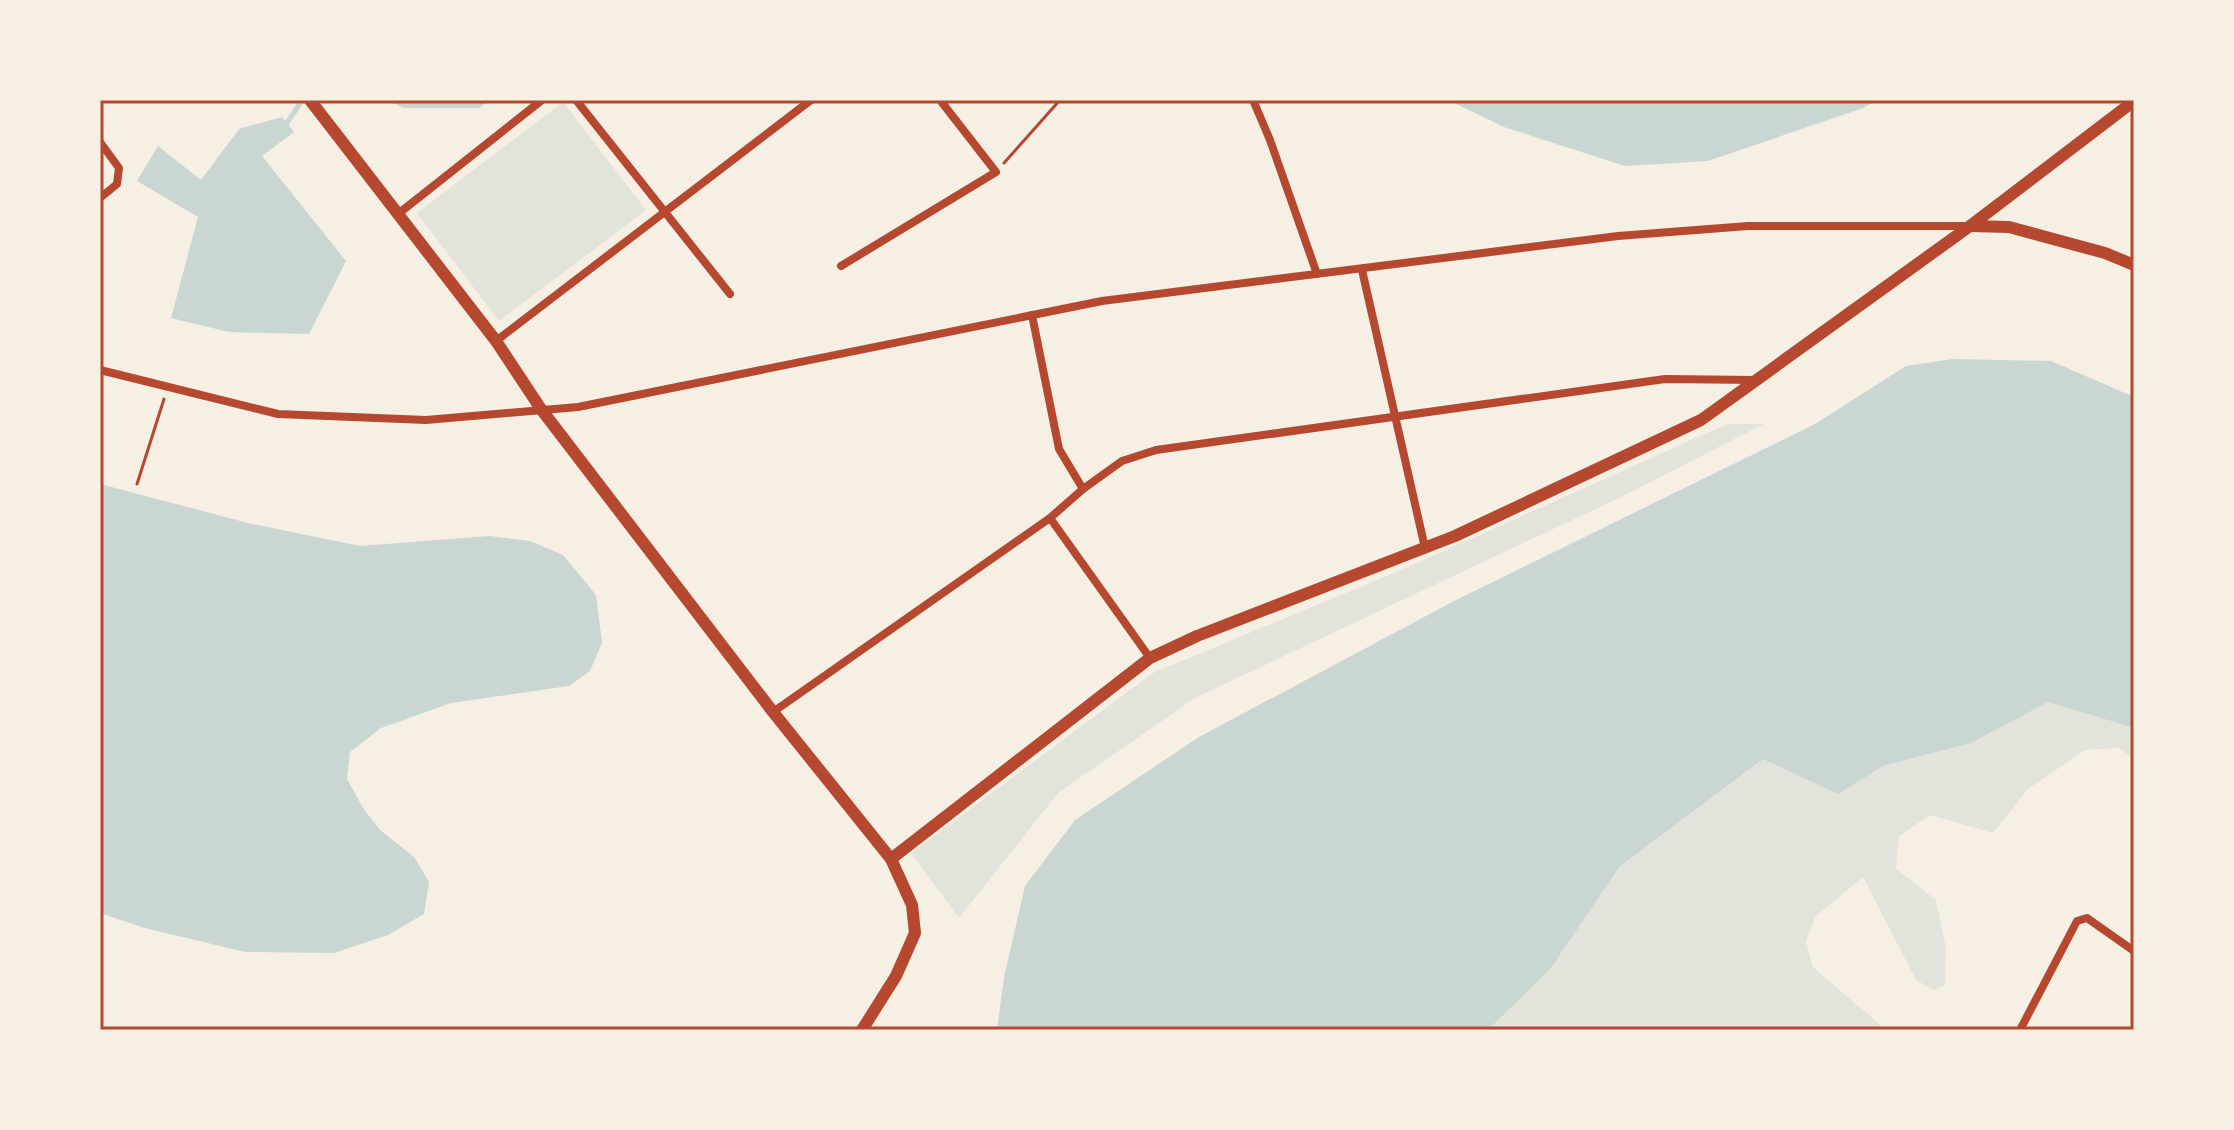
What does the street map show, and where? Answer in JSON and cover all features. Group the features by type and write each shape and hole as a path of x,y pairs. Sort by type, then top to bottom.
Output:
{"street":[{"path":"310,100 496,341 541,409 773,712 891,859 912,905 915,933 896,976 862,1030"},
{"path":"398,214 542,100"},
{"path":"576,100 730,294"},
{"path":"496,341 811,100"},
{"path":"841,266 996,172 940,100"},
{"path":"1253,100 1317,274"},
{"path":"891,859 1150,658 1197,636 1425,548 1701,420 1970,226 2134,101"},
{"path":"100,142 119,168 117,184 100,198"},
{"path":"100,370 278,414 365,420 426,420 578,407 1102,301 1618,236 1748,226 2009,227 2105,253 2134,265"},
{"path":"1362,270 1425,548"},
{"path":"1032,315 1059,449 1083,489"},
{"path":"773,712 1050,518 1122,461 1156,450 1665,379 1756,380"},
{"path":"1050,518 1150,658"},
{"path":"2020,1030 2077,921 2087,918 2134,951"}],"path":[{"path":"996,172 1060,100"},
{"path":"137,484 168,387"}],"shaded area":[{"path":"387,100 490,100 479,108 404,108"},
{"path":"1448,100 1877,100 1863,108 1708,161 1625,166 1504,127"},
{"path":"563,102 646,210 499,321 417,213"},
{"path":"282,117 294,132 262,156 346,261 309,334 229,332 171,318 198,217 137,181 158,146 201,180 239,129"},
{"path":"1953,359 2051,361 2134,397 2134,728 2048,702 1971,743 1883,766 1838,794 1763,759 1620,866 1551,968 1488,1030 997,1030 1004,977 1025,886 1075,820 1199,737 1456,600 1815,424 1906,366"},
{"path":"1727,424 1764,424 1619,498 1195,698 1058,793 959,918 911,853 1153,673 1401,570"},
{"path":"100,484 248,523 360,546 490,536 530,541 563,555 596,595 602,643 590,671 569,686 451,703 381,728 350,752 347,779 363,808 380,830 414,857 429,882 424,914 388,935 334,953 245,952 145,928 100,913"},
{"path":"2048,702 2134,728 2134,758 2118,748 2085,750 2028,789 1993,833 1930,815 1899,836 1896,869 1936,900 1946,948 1945,985 1934,990 1916,980 1863,877 1815,917 1806,942 1813,967 1886,1030 1488,1030 1551,968 1620,866 1763,758 1838,793 1883,766 1971,743"}],"waterway":[{"path":"287,123 299,105"}]}
